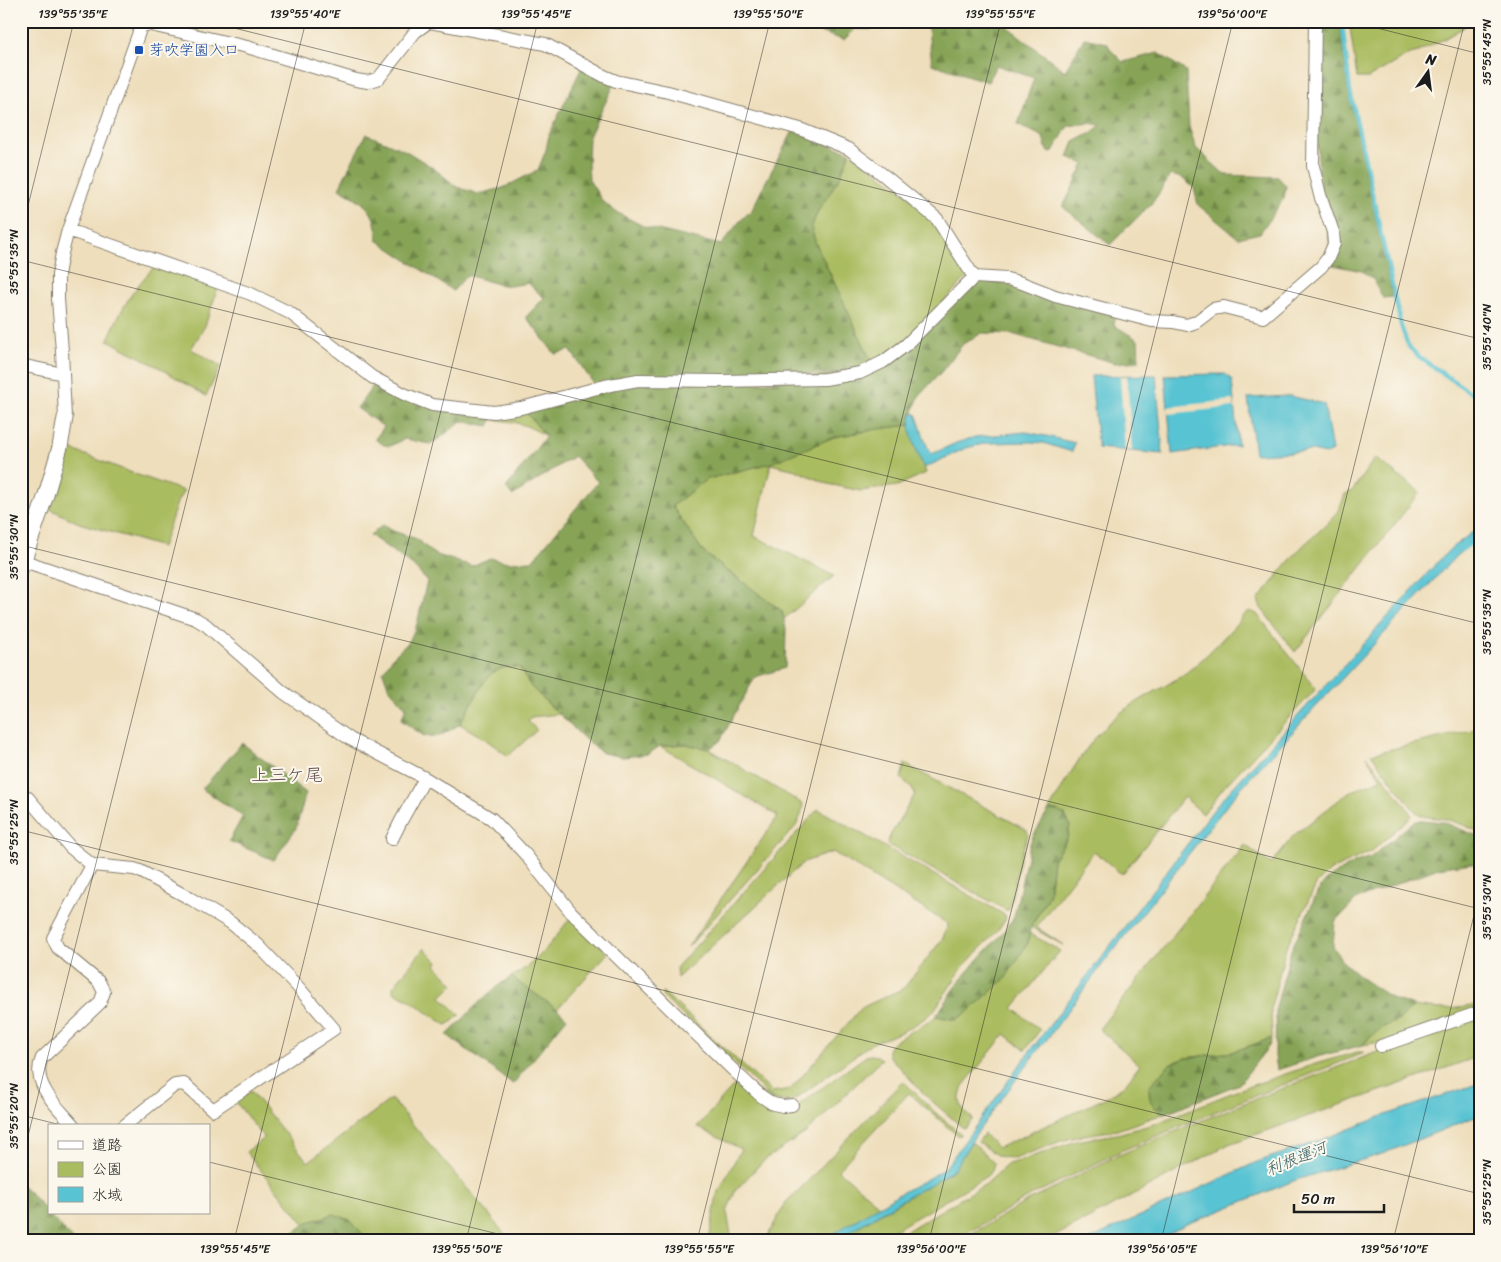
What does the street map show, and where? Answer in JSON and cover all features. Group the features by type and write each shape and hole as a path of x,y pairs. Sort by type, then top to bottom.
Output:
{"street":[{"path":"792,1106 773,1104 761,1096 731,1068 571,912 525,854 492,819 425,778 350,739 283,692 196,619 23,564 39,519 63,435 65,418 58,299 58,275 62,253 68,230 143,22 247,47 368,82 379,78 415,32 430,21 545,44 616,81 668,92 800,129 849,150 886,176 937,219 974,277"},
{"path":"68,230 251,294 271,303 290,313 372,377 404,394 432,405 494,412 521,408 605,386 638,380 816,380 860,373 883,362 906,345 974,277 1007,279 1055,296 1152,321 1188,325 1196,322 1213,309 1224,307 1263,317 1321,267 1328,258 1334,244 1333,232 1312,166 1315,21"},
{"path":"21,365 63,374"},
{"path":"392,839 400,821 425,778"},
{"path":"21,793 28,798 70,847 92,865 140,871 191,898 232,923 258,944 334,1028 213,1110 184,1084 179,1083 175,1084 126,1124"},
{"path":"72,1124 47,1095 39,1077 39,1068 42,1058 100,1003 104,992 98,982 58,948 53,938 92,865"},
{"path":"1381,1046 1480,1012"}],"green space":[{"path":"792,21 882,21 871,29 855,29 844,40 790,25"},
{"path":"921,21 967,21 974,23 975,21 1000,21 1065,71 1084,38 1107,43 1123,62 1158,53 1186,71 1189,127 1196,148 1225,175 1278,177 1286,186 1284,198 1260,233 1238,238 1198,205 1194,188 1182,178 1171,175 1153,202 1110,245 1063,207 1084,164 1068,157 1074,142 1101,125 1089,123 1068,126 1052,153 1047,151 1043,137 1018,124 1034,78 996,65 988,82 932,64 928,29"},
{"path":"1316,21 1340,21 1348,88 1393,297 1383,298 1373,279 1362,271 1328,264 1332,257 1320,190 1316,121"},
{"path":"1349,21 1474,21 1444,39 1410,54 1368,78 1357,78"},
{"path":"582,67 615,83 589,136 589,180 603,202 616,212 645,227 721,245 740,221 752,210 793,131 850,152 840,177 818,211 811,228 816,244 873,365 858,371 596,387 570,350 555,354 526,317 544,298 528,283 510,286 467,275 453,291 377,240 375,221 372,214 362,203 339,188 366,134 406,151 432,167 457,187 478,194 503,188 538,170 546,150 549,135"},
{"path":"850,152 929,211 968,276 908,340 873,365 816,244 811,228 818,211 840,177"},
{"path":"157,264 219,285 205,326 191,349 221,366 206,396 108,340 128,299"},
{"path":"974,280 998,281 1115,315 1114,325 1138,340 1139,361 1115,363 1012,334 982,333 963,344 919,396 910,425 834,437 771,463 707,479 672,506 704,553 782,611 786,629 785,668 755,677 720,741 709,749 686,744 660,746 648,754 623,757 603,753 589,743 531,687 520,668 505,667 493,672 484,682 460,724 440,736 424,736 401,720 406,708 388,686 383,672 393,657 409,642 417,624 427,581 413,566 370,535 383,525 393,531 417,539 434,554 472,566 490,558 508,562 532,561 598,482 574,456 512,496 506,488 546,436 525,411 639,382 758,383 874,369"},
{"path":"376,382 400,396 492,414 492,420 489,426 461,421 430,444 404,439 390,446 384,445 375,439 384,427 357,408"},
{"path":"525,411 546,436 520,424 492,420 492,414"},
{"path":"910,425 926,473 897,486 861,491 828,484 796,470 771,464 754,536 834,576 784,619 782,611 704,553 672,506 707,479 770,463 834,437"},
{"path":"66,449 184,491 178,500 162,547 79,523 50,509"},
{"path":"1375,458 1420,492 1295,652 1261,608 1258,600 1297,552 1332,519 1345,494 1352,491"},
{"path":"1250,611 1257,614 1316,689 1224,787 1203,814 1184,797 1123,873 1120,873 1094,851 1036,927 1063,945 1031,927 1049,895 1053,860 1067,839 1070,825 1065,815 1058,811 1049,810 1084,753 1110,722 1137,702 1187,672 1211,651"},
{"path":"505,667 519,667 531,687 559,714 531,717 528,721 537,730 508,756 460,724 484,682 493,672"},
{"path":"1480,728 1480,832 1449,820 1418,813 1371,754"},
{"path":"242,743 306,793 296,828 274,860 229,841 243,816 202,789"},
{"path":"686,744 709,749 803,804 796,826 688,947 778,816 660,746"},
{"path":"1367,756 1412,816 1372,851 1331,870 1317,883 1286,948 1271,1007 1272,1038 1232,1052 1185,1058 1153,1106 1163,1114 1117,1130 1061,1141 1014,1159 998,1156 978,1142 984,1134 998,1148 1101,1100 1123,1087 1140,1065 1099,1029 1245,845 1271,864 1294,835 1349,792 1381,779"},
{"path":"905,764 1027,830 1028,835 1020,859 1009,910 887,844 915,794 910,786 901,778"},
{"path":"818,809 1005,915 1006,918 998,930 963,967 933,1012 904,1031 871,1044 791,1102 773,1099 662,996 663,992 772,1092 791,1089 861,1008 904,988 943,938 948,924 833,852 804,862 677,978 676,968"},
{"path":"1049,810 1058,811 1065,815 1070,825 1067,839 1053,860 1049,895 1030,929 1028,943 1005,979 968,1012 956,1020 936,1016 959,982 1002,934 1014,917 1032,838"},
{"path":"1420,820 1443,822 1480,837 1480,866 1471,863 1438,868 1357,899 1335,922 1333,946 1342,961 1363,979 1393,999 1414,1006 1399,1020 1381,1028 1363,1045 1277,1070 1275,1056 1276,1007 1291,950 1318,891 1332,876 1356,862 1371,857 1413,822"},
{"path":"571,917 608,953 557,1009 511,977 537,958"},
{"path":"1029,933 1060,951 1013,1008 1040,1030 1025,1050 1005,1034 963,1086 960,1101 965,1111 973,1119 963,1128 925,1095 889,1056 888,1050 897,1040 936,1016 956,1020 1028,943"},
{"path":"424,948 438,962 436,965 454,984 441,997 460,1015 446,1025 405,997 393,992 393,987"},
{"path":"511,977 567,1018 513,1084 447,1035 485,997"},
{"path":"1480,1004 1480,1008 1385,1041 1363,1045 1381,1028 1399,1020 1414,1006 1447,1009"},
{"path":"1480,1018 1480,1056 1229,1144 1046,1241 959,1241 1026,1202 1108,1160 1142,1145 1398,1044"},
{"path":"1272,1038 1269,1046 1239,1084 1163,1114 1151,1102 1149,1086 1169,1065 1185,1058 1232,1052"},
{"path":"1357,1052 1364,1053 1123,1150 1032,1195 953,1241 891,1241 986,1184 1008,1164 1076,1141 1117,1134 1154,1124 1241,1089"},
{"path":"870,1055 882,1059 807,1132 763,1161 735,1191 727,1212 732,1241 709,1241 717,1195 741,1149 697,1127 739,1080 793,1109"},
{"path":"903,1081 961,1134 958,1136 909,1093 838,1170 880,1206 821,1241 765,1241 786,1202"},
{"path":"251,1091 308,1162 391,1099 489,1214 508,1241 365,1241 366,1238 308,1222 305,1225 246,1152 264,1138 235,1101"},
{"path":"970,1143 973,1143 994,1163 992,1171 987,1176 876,1241 834,1241 950,1172 955,1168"},
{"path":"21,1185 74,1241 21,1241"},
{"path":"334,1214 350,1220 366,1238 365,1241 282,1241 308,1222"}],"water":[{"path":"1225,374 1232,380 1238,445 1172,454 1165,375"},
{"path":"1156,375 1163,454 1098,448 1091,376"},
{"path":"1290,396 1324,404 1332,451 1326,454 1312,451 1255,454 1248,398"},
{"path":"914,413 932,454 975,437 1026,432 1075,443 1072,452 1043,443 988,443 966,448 924,468 911,432 911,418"},
{"path":"1480,527 1480,536 1456,556 1238,791 1102,965 1045,1042 1041,1046 1039,1045 1040,1047 976,1134 955,1168 834,1241 821,1241 946,1167 1035,1044 1037,1045 1037,1042 1217,805 1433,567 1451,548"},
{"name":"利根運河","path":"1480,1083 1480,1115 1382,1154 1296,1180 1185,1225 1156,1241 1086,1241 1257,1162"}],"pier":[{"path":"1120,376 1127,376 1132,451 1125,450"},
{"path":"1233,400 1234,407 1168,414 1168,407"}],"waterway":[{"path":"1342,21 1350,90 1401,326 1408,346 1419,357 1480,399"},
{"path":"1462,550 1480,536"}],"place":[{"name":"芽吹学園入口","path":"139,50"}],"district":[{"name":"上三ケ尾","path":"287,775"}]}
